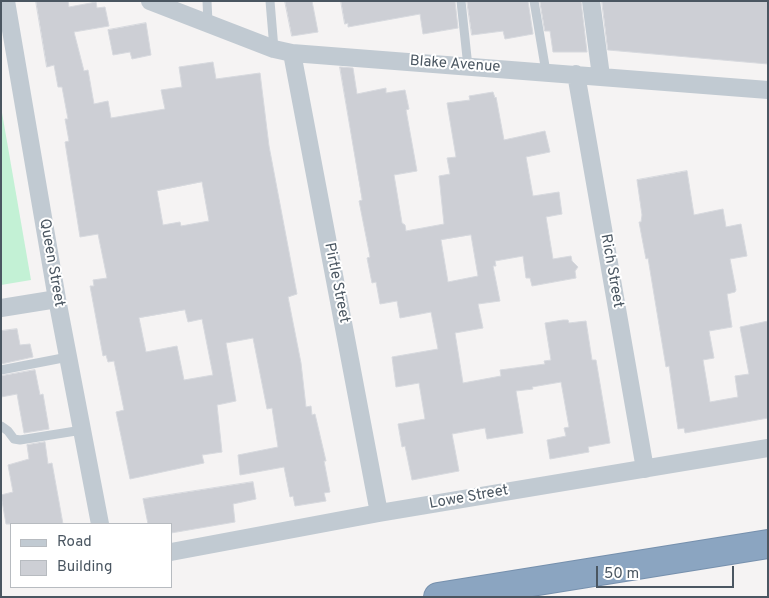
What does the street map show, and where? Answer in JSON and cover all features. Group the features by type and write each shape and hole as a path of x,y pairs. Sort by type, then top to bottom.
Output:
{"highway":[{"path":"438,597 768,544"}],"street":[{"name":"Queen Street","path":"6,1 57,299 100,523"},
{"name":"Blake Avenue","path":"150,1 274,49 292,53 768,90"},
{"path":"591,1 601,76"},
{"name":"Pirtle Street","path":"292,53 379,513"},
{"name":"Rich Street","path":"576,74 646,469"},
{"path":"1,308 57,299"},
{"name":"Lowe Street","path":"172,552 379,513 768,448"}],"lane":[{"path":"208,1 208,23"},
{"path":"270,1 274,49"},
{"path":"461,1 468,67"},
{"path":"534,1 546,72"},
{"path":"1,370 68,357"},
{"path":"1,426 14,439 20,440 82,430"}],"green space":[{"path":"1,107 31,280 1,285"}],"building":[{"path":"36,1 68,1 69,7 96,2 97,8 105,7 109,26 74,32 84,71 88,70 94,104 108,101 111,118 165,109 161,90 182,87 179,67 213,62 216,79 260,73 269,146 297,294 288,297 301,363 306,407 311,406 312,415 315,414 326,461 324,461 330,492 324,493 326,501 295,506 293,496 290,497 284,467 240,475 238,455 278,447 272,408 267,409 253,338 226,343 236,401 217,405 222,452 202,455 204,463 130,479 116,412 124,410 114,361 108,362 106,355 103,356 90,286 94,286 93,280 107,278 98,234 80,237 65,142 69,141 65,119 68,119 62,87 58,87 54,65 47,67","holes":["202,182 209,221 181,226 180,222 163,225 157,191","185,310 188,322 202,319 213,375 184,380 177,346 146,352 139,318"]},
{"path":"285,1 312,1 318,32 292,36"},
{"path":"341,1 455,1 458,28 423,34 420,14 348,27 348,23 345,24"},
{"path":"467,1 528,1 533,34 505,39 503,31 472,35"},
{"path":"540,1 581,1 587,52 553,52 550,31 545,31"},
{"path":"602,1 768,1 768,64 608,50"},
{"path":"146,23 151,55 132,59 130,52 113,55 108,30"},
{"path":"340,67 353,68 357,94 386,88 386,93 405,90 409,109 406,110 417,171 394,175 402,223 405,225 406,231 444,224 439,176 450,174 447,158 456,157 447,103 470,100 469,96 493,92 496,97 504,140 545,131 550,152 526,157 533,196 559,192 562,214 546,217 553,259 571,256 572,261 578,267 575,271 576,278 532,286 530,278 526,278 523,256 495,261 496,266 493,266 500,301 478,304 483,328 455,333 463,383 501,376 500,370 545,364 544,361 551,360 545,323 563,320 568,320 569,323 586,321 592,360 596,360 610,443 588,447 589,452 550,459 547,440 566,436 564,428 569,427 561,382 532,387 533,389 516,391 523,433 487,439 485,428 452,434 459,471 412,480 405,446 402,447 398,424 425,419 419,383 396,387 392,357 438,349 431,312 400,318 397,301 380,304 376,282 372,283 367,258 370,257 359,201 362,200","holes":["471,235 478,276 448,282 441,240"]},
{"path":"687,171 694,215 723,209 726,227 741,224 747,256 730,259 736,290 727,294 732,327 709,331 714,358 703,360 710,402 738,397 735,376 749,374 740,327 768,321 768,418 685,433 684,428 678,429 669,366 666,367 648,258 646,259 639,222 641,222 642,215 637,180"},
{"path":"17,329 20,345 30,344 33,357 1,364 1,331"},
{"path":"35,370 40,395 43,394 49,429 24,433 17,394 1,397 1,376"},
{"path":"45,442 48,464 52,463 63,523 6,524 1,495 13,492 8,465 29,459 27,445"},
{"path":"253,482 256,499 233,504 235,522 172,533 172,523 148,523 143,499"}]}
